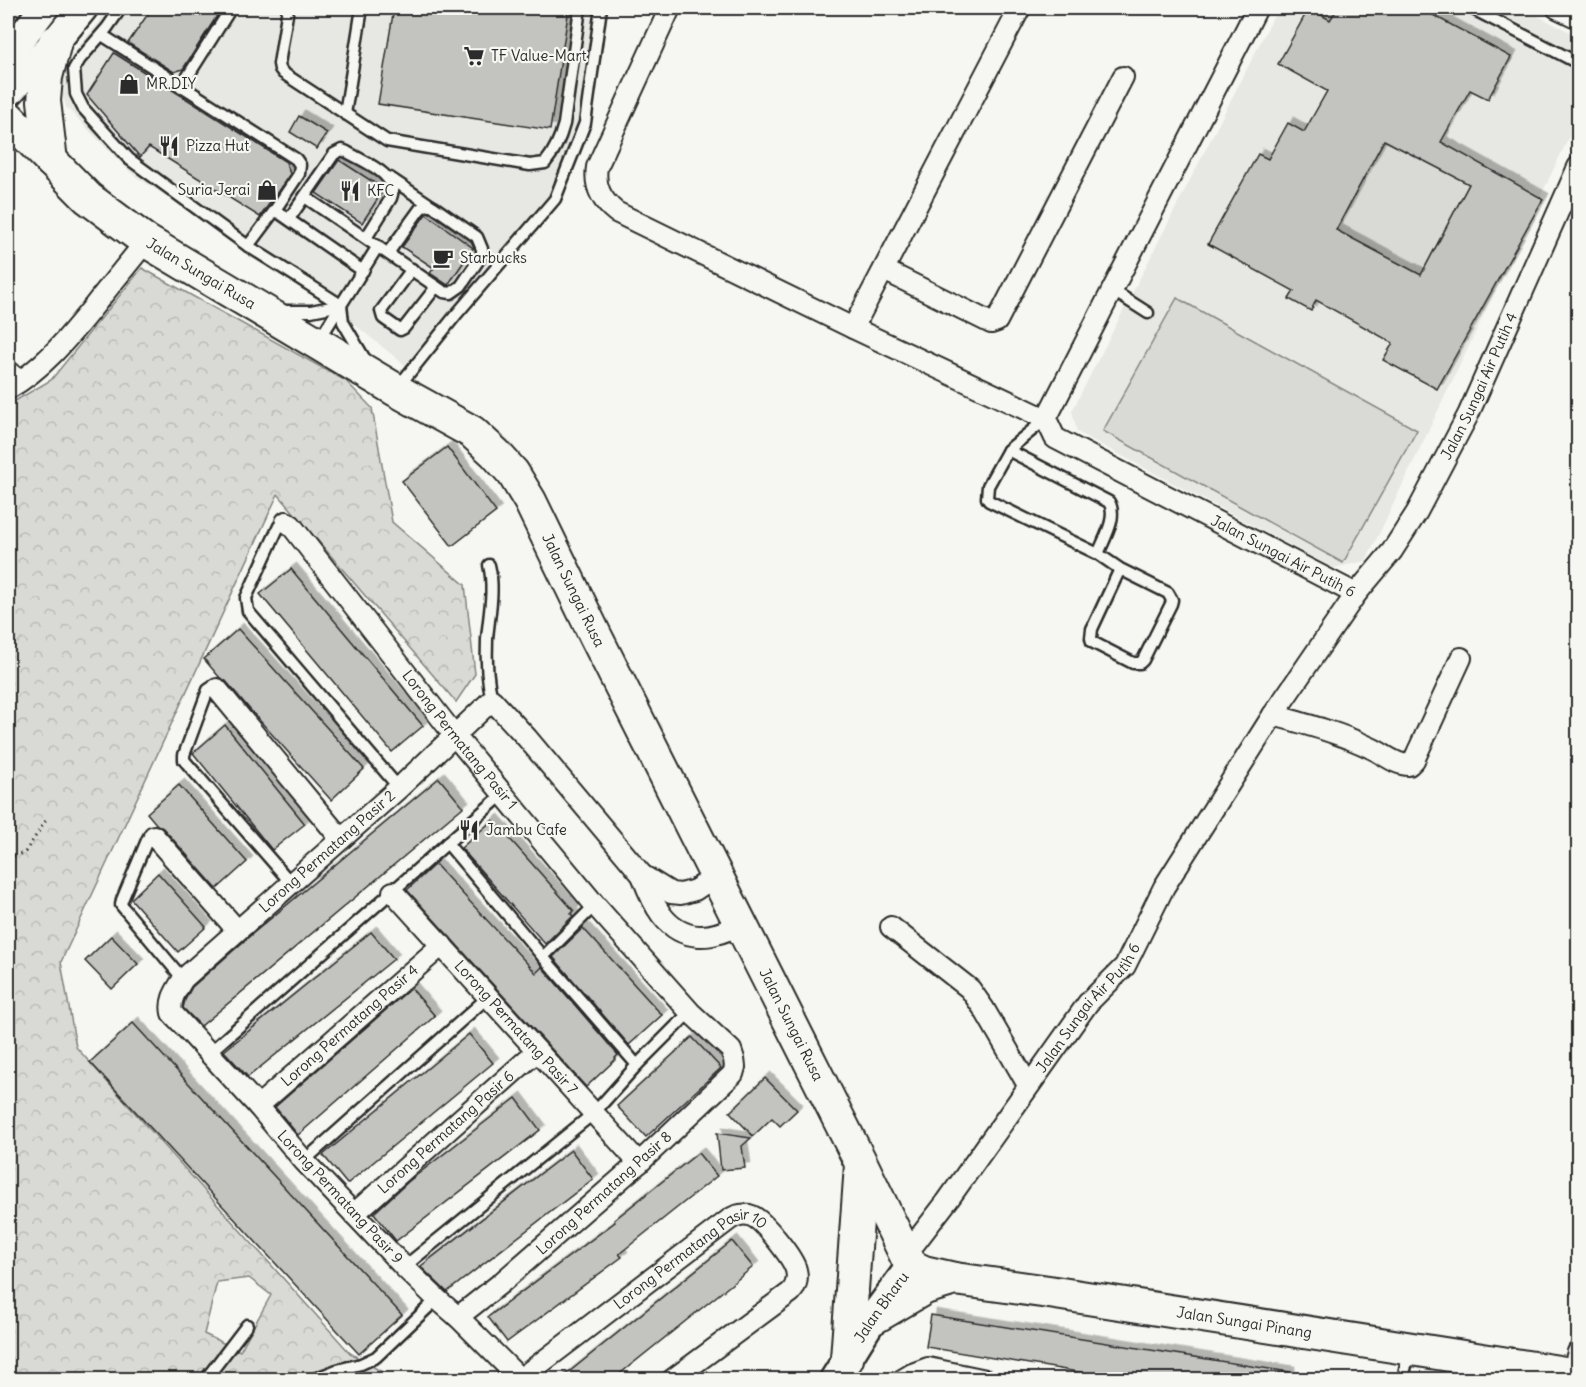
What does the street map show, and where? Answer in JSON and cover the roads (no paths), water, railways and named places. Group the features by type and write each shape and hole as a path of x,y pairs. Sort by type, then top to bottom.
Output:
{"main road":[{"path":"51,161 44,101 46,77 56,42"},
{"name":"Jalan Sungai Rusa","path":"8,117 88,198 146,241 386,384 472,432 513,473 530,501 908,1261"},
{"path":"840,1369 861,1165"},
{"name":"Jalan Sungai Pinang","path":"908,1261 924,1272 955,1279 1569,1372"},
{"path":"872,1319 925,1288 955,1279"}],"street":[{"path":"8,56 44,8"},
{"path":"8,93 56,42 83,8"},
{"path":"670,8 597,167 596,182 605,201 616,212 1046,419 1257,8"},
{"path":"853,328 1020,8"},
{"path":"1557,8 1578,18"},
{"path":"884,270 991,323 997,321 1123,77"},
{"name":"Jalan Sungai Air Putih 4","path":"1356,594 1392,551 1417,512 1468,415 1578,167"},
{"path":"8,389 25,379 65,342 146,241"},
{"name":"Jalan Sungai Air Putih 6","path":"908,1261 1028,1085 1088,1003 1125,966 1164,887 1273,715 1356,594 1055,438 1046,419"},
{"name":"Lorong Permatang Pasir 1","path":"286,522 291,525 455,736 595,905 690,1012 731,1050 734,1059"},
{"path":"1273,715 1320,728 1373,748 1403,765 1409,765 1414,760 1461,658"},
{"path":"217,689 341,839"},
{"path":"492,700 527,738 642,875 653,902 669,925 685,933 700,936 719,933 740,925"},
{"name":"Lorong Permatang Pasir 2","path":"170,1005 183,979 399,788 492,700"},
{"path":"154,836 237,930"},
{"path":"642,875 671,893 681,894 695,890 716,876"},
{"name":"Lorong Permatang Pasir 7","path":"393,892 639,1163"},
{"path":"891,927 970,989 1028,1085"},
{"name":"Lorong Permatang Pasir 4","path":"258,1106 442,945"},
{"name":"Lorong Permatang Pasir 9","path":"170,1005 172,1013 258,1106 304,1161 404,1267 520,1379"},
{"name":"Lorong Permatang Pasir 6","path":"354,1214 537,1051"},
{"name":"Lorong Permatang Pasir 8","path":"458,1317 501,1283 639,1163 733,1074 734,1059"},
{"name":"Lorong Permatang Pasir 10","path":"520,1379 730,1219 742,1215 752,1216 768,1229 794,1263 796,1286 672,1380"},
{"name":"Jalan Bharu","path":"840,1369 908,1261"},
{"path":"902,1380 928,1368 986,1380"}],"lane":[{"path":"121,8 74,69 76,94 83,108 129,159 248,246 340,305 346,328 386,384 455,316 555,199 585,123 601,8"},
{"path":"181,87 231,8"},
{"path":"288,8 280,57 280,69 283,74 387,141 530,165 545,163 560,139 580,8"},
{"path":"345,114 362,8"},
{"path":"1471,8 1578,63"},
{"path":"102,35 296,159 300,165 299,174 248,246"},
{"path":"289,219 334,154 342,150 387,176 477,237 482,255 456,291 444,292 305,196"},
{"path":"366,238 393,192 393,185 387,176"},
{"path":"388,253 420,209 426,206 434,207"},
{"path":"275,210 363,271"},
{"path":"317,343 378,246"},
{"path":"412,269 381,311 383,318 397,329 404,328 436,287"},
{"path":"1112,290 1148,313"},
{"path":"264,312 311,311 340,305"},
{"path":"8,365 25,379"},
{"path":"1046,419 1008,450 988,486 987,498 1098,554 1120,569 1168,593 1172,600 1171,604 1140,663 1133,663 1092,642 1091,638 1092,628 1120,569"},
{"path":"1008,450 1109,502 1112,516 1098,554"},
{"path":"286,522 279,526 246,598 248,611 399,788"},
{"path":"489,565 492,587 487,643 488,684 492,700"},
{"path":"217,689 208,690 184,760 291,883"},
{"path":"209,1053 503,794"},
{"path":"154,836 148,838 121,905 183,979"},
{"path":"447,843 637,1065"},
{"path":"543,957 595,905"},
{"path":"304,1161 488,997"},
{"path":"404,1267 594,1113 637,1065 690,1012"},
{"path":"312,1380 361,1364 376,1356 437,1299"},
{"path":"205,1380 247,1325"},
{"path":"1403,1380 1409,1349"}],"place":[{"name":"TF Value-Mart","path":"474,56"},
{"name":"MR.DIY","path":"129,84"},
{"name":"Pizza Hut","path":"169,146"},
{"name":"Suria Jerai","path":"267,190"},
{"name":"KFC","path":"350,191"},
{"name":"Starbucks","path":"443,258"},
{"name":"Jambu Cafe","path":"469,830"}]}
